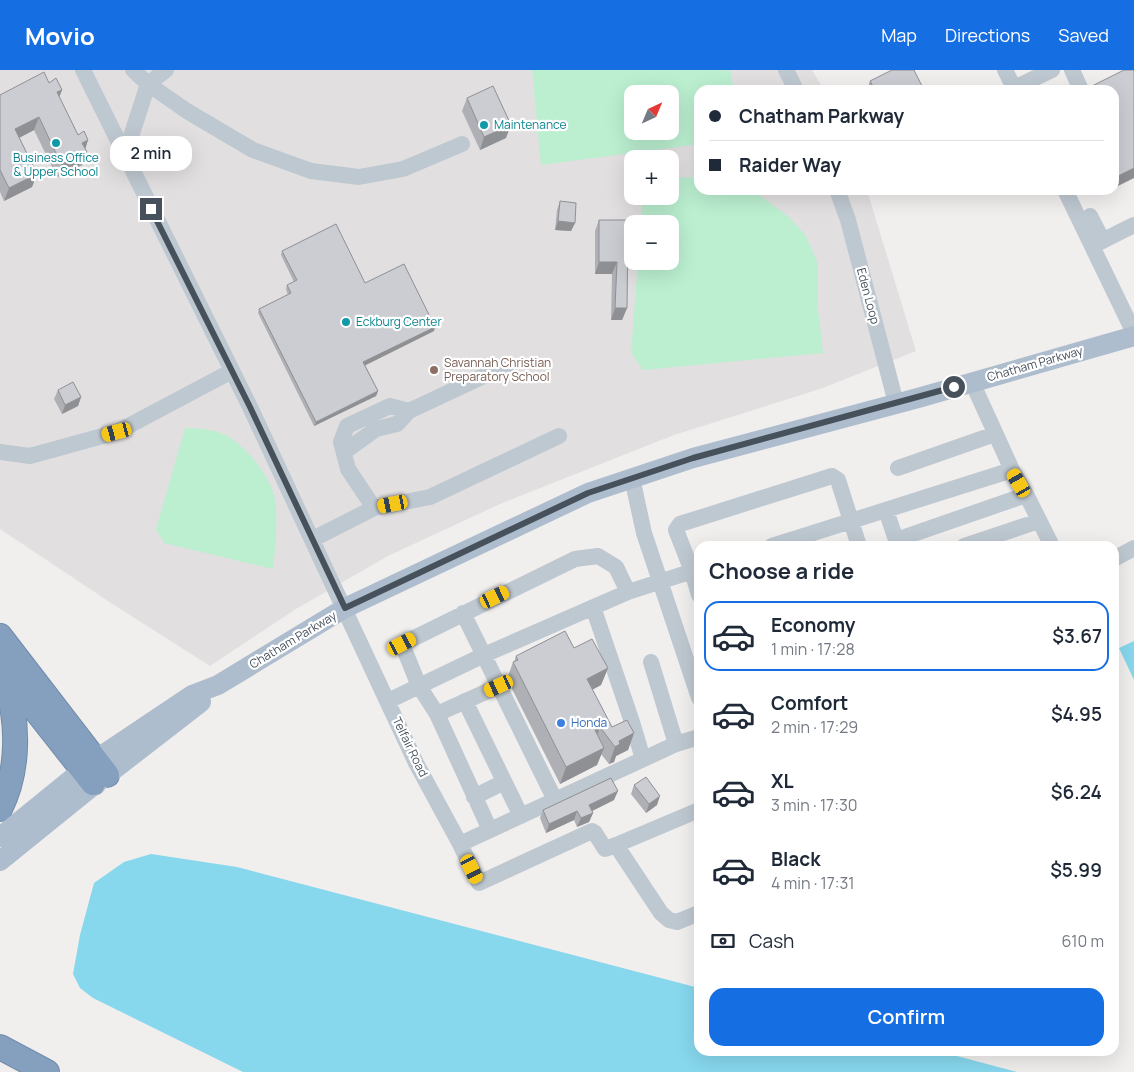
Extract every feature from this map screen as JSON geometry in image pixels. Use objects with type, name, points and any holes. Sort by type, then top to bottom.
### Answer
[{"type":"highway","points":[[0,636],[95,772]]},
{"type":"highway","points":[[0,665],[95,772]]},
{"type":"highway","points":[[0,672],[4,678],[13,707],[16,753],[7,795],[0,809]]},
{"type":"highway","points":[[0,1047],[48,1072]]},
{"type":"main road","name":"Chatham Parkway","points":[[0,837],[95,772],[198,706],[218,685],[345,608],[588,493],[693,458],[972,382],[1134,334]]},
{"type":"main road","name":"Chatham Parkway","points":[[0,861],[95,772]]},
{"type":"street","name":"Telfair Road","points":[[82,70],[232,370],[313,539],[416,762],[479,883],[592,831],[605,849],[616,845]]},
{"type":"street","points":[[140,75],[166,70]]},
{"type":"street","points":[[786,70],[794,85]]},
{"type":"street","points":[[1005,70],[1018,85]]},
{"type":"street","points":[[1025,85],[1052,70]]},
{"type":"street","points":[[1072,70],[1079,85]]},
{"type":"street","points":[[125,155],[140,75]]},
{"type":"street","points":[[140,75],[188,111],[253,150],[311,171],[359,177],[403,168],[462,144]]},
{"type":"street","name":"Eden Loop","points":[[839,195],[848,220],[896,403]]},
{"type":"street","points":[[1068,195],[1098,244]]},
{"type":"street","points":[[1079,195],[1134,334]]},
{"type":"street","points":[[1098,244],[1134,225]]},
{"type":"street","points":[[374,508],[348,469],[341,442],[347,426],[390,406],[409,411],[507,365]]},
{"type":"street","points":[[0,452],[30,456],[117,432],[232,370]]},
{"type":"street","points":[[972,382],[1047,541]]},
{"type":"street","points":[[898,468],[995,434]]},
{"type":"street","points":[[313,539],[374,508],[430,497],[559,436]]},
{"type":"street","points":[[788,541],[1012,470]]},
{"type":"street","points":[[694,568],[676,530],[680,524],[832,476],[838,480],[858,541]]},
{"type":"street","points":[[632,478],[644,533],[694,683]]},
{"type":"street","points":[[902,541],[1026,495]]},
{"type":"street","points":[[886,510],[896,541]]},
{"type":"street","points":[[979,541],[1038,521]]},
{"type":"street","points":[[1119,557],[1134,548]]},
{"type":"street","points":[[490,830],[437,714],[419,686],[402,644],[575,559],[598,556],[616,568],[628,592]]},
{"type":"street","points":[[388,701],[484,655],[628,592],[694,570]]},
{"type":"street","points":[[593,607],[643,760]]},
{"type":"street","points":[[463,613],[555,800]]},
{"type":"street","points":[[651,662],[676,744]]},
{"type":"street","points":[[437,714],[499,686]]},
{"type":"street","points":[[465,701],[521,816]]},
{"type":"street","points":[[460,844],[676,744],[694,739]]},
{"type":"street","points":[[474,797],[504,782]]},
{"type":"street","points":[[694,812],[616,845],[661,913],[669,920],[677,922],[694,915]]},
{"type":"shaded area","name":"Savannah Christian Preparatory School","points":[[0,70],[812,70],[821,85],[694,85],[694,195],[869,195],[916,351],[820,389],[674,435],[500,504],[388,556],[296,609],[210,666],[0,529]]},
{"type":"green space","points":[[532,70],[730,70],[733,85],[694,85],[694,145],[654,150],[624,150],[624,154],[541,165]]},
{"type":"green space","points":[[694,177],[694,195],[759,195],[789,217],[806,236],[818,264],[818,310],[823,353],[643,370],[631,353],[637,270],[679,270],[679,215],[642,215],[642,205],[679,205],[679,178]]},
{"type":"green space","points":[[185,428],[214,431],[231,438],[247,452],[261,469],[271,487],[275,503],[276,532],[273,569],[164,543],[156,529]]},
{"type":"water","points":[[1134,641],[1134,680],[1119,648]]},
{"type":"water","points":[[151,854],[237,867],[694,987],[694,1056],[957,1056],[1017,1072],[243,1072],[93,998],[80,988],[73,974],[80,935],[94,883],[124,862]]},
{"type":"building","points":[[892,70],[914,70],[922,85],[872,85],[870,81]]},
{"type":"building","points":[[1124,70],[1134,70],[1134,168],[1119,176],[1119,85],[1094,85]]},
{"type":"building","name":"Business Office & Upper School","points":[[44,72],[49,83],[56,78],[62,90],[57,92],[78,135],[84,131],[88,140],[82,143],[87,152],[61,164],[39,117],[15,129],[37,174],[9,188],[0,170],[0,95]]},
{"type":"building","points":[[493,86],[511,125],[484,137],[467,98]]},
{"type":"building","points":[[560,201],[576,203],[575,223],[558,221]]},
{"type":"building","points":[[599,220],[624,220],[624,270],[627,270],[627,308],[615,308],[617,262],[599,262]]},
{"type":"building","name":"Eckburg Center","points":[[336,224],[365,283],[404,264],[435,327],[363,362],[378,391],[316,422],[259,309],[291,293],[287,285],[297,280],[282,251]]},
{"type":"building","points":[[73,382],[81,397],[65,405],[58,390]]},
{"type":"building","name":"Honda","points":[[565,631],[574,648],[592,639],[608,668],[587,679],[612,727],[627,720],[634,733],[619,741],[620,744],[615,747],[600,727],[595,730],[604,748],[566,767],[513,662],[518,660],[516,656]]},
{"type":"building","points":[[646,777],[660,796],[649,804],[634,785]]},
{"type":"building","points":[[611,778],[618,791],[589,805],[593,813],[581,818],[577,811],[549,824],[543,810]]},
{"type":"place","name":"Maintenance","points":[[484,125]]},
{"type":"place","name":"Business Office & Upper School","points":[[56,143]]},
{"type":"place","name":"Eckburg Center","points":[[346,322]]},
{"type":"place","name":"Savannah Christian Preparatory School","points":[[434,370]]},
{"type":"place","name":"Honda","points":[[561,723]]},
{"type":"route","points":[[151,209],[250,407],[345,608],[588,493],[693,458],[954,387]]}]
